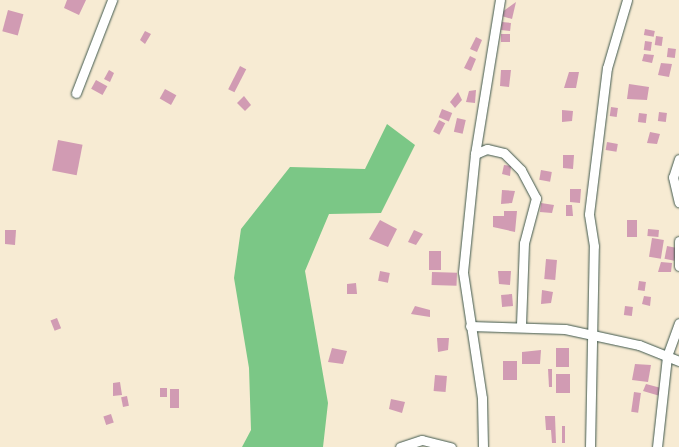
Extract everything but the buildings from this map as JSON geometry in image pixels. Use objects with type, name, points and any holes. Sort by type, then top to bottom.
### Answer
[{"type":"street","points":[[76,93],[112,0]]},
{"type":"street","points":[[482,447],[482,398],[463,272],[476,154],[500,0]]},
{"type":"street","points":[[590,447],[589,334],[594,246],[589,214],[607,68],[627,0]]},
{"type":"street","points":[[476,154],[487,149],[504,153],[521,170],[536,198],[524,242],[521,325]]},
{"type":"street","points":[[679,159],[673,177],[679,202]]},
{"type":"street","points":[[679,241],[679,266]]},
{"type":"street","points":[[657,447],[668,356],[679,323]]},
{"type":"street","points":[[470,326],[521,325],[589,334],[668,356],[679,361]]},
{"type":"street","points":[[400,447],[422,440],[451,447]]},
{"type":"green space","points":[[387,124],[415,145],[381,213],[329,214],[305,271],[328,403],[323,447],[242,447],[251,430],[249,368],[234,278],[241,229],[290,167],[365,169]]}]
